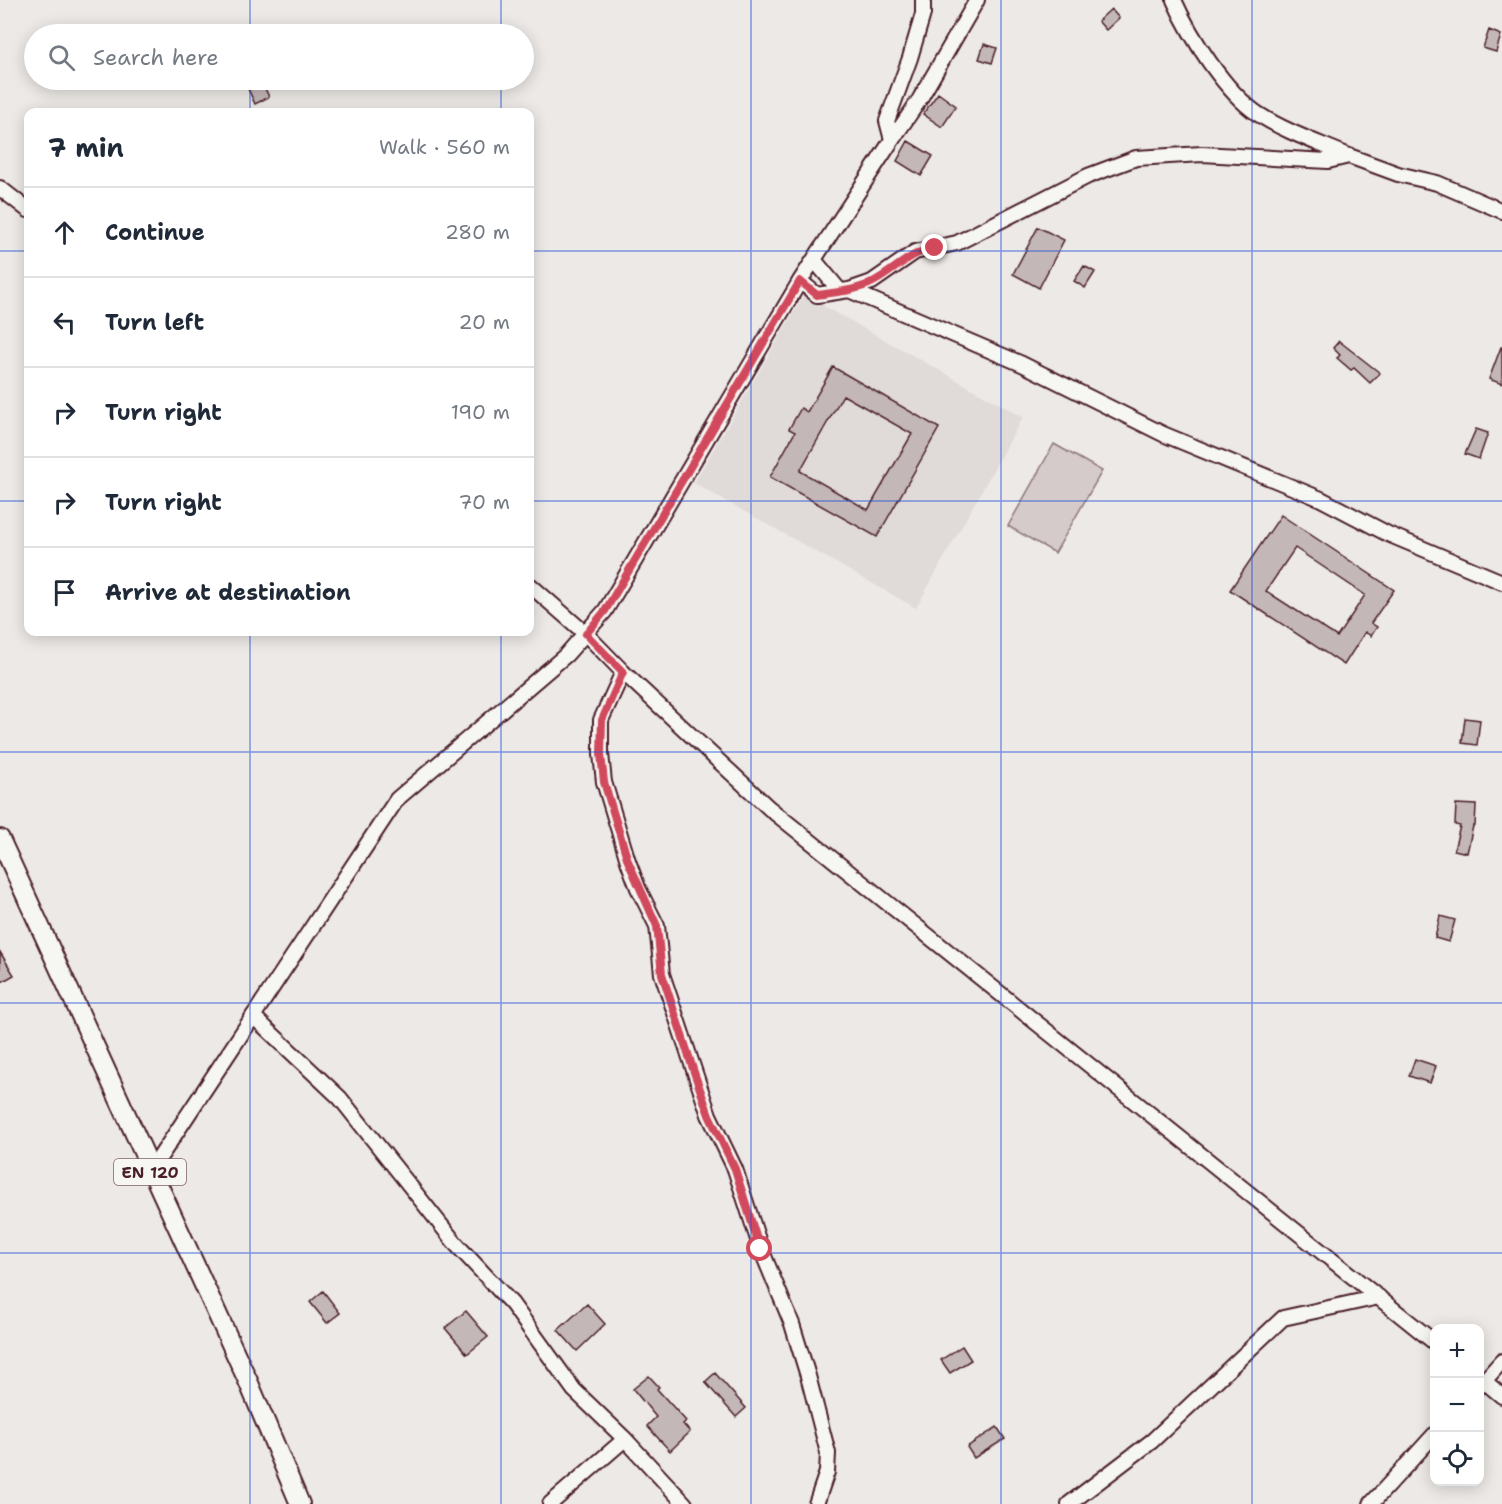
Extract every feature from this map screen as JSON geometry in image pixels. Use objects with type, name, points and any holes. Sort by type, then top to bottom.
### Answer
[{"type":"main road","name":"EN 120","points":[[0,839],[150,1172],[248,1381],[300,1504]]},
{"type":"street","points":[[891,140],[887,121],[916,36],[923,0]]},
{"type":"street","points":[[150,1172],[397,799],[586,634],[605,611],[800,281],[918,102],[977,0]]},
{"type":"street","points":[[1174,0],[1189,28],[1236,96],[1278,126],[1398,174],[1437,183],[1502,211]]},
{"type":"street","points":[[800,281],[817,295],[844,291],[872,282],[915,252],[957,243],[1088,176],[1136,158],[1202,154],[1328,161],[1349,156]]},
{"type":"street","points":[[0,188],[24,207]]},
{"type":"street","points":[[815,261],[844,291],[1022,364],[1163,434],[1321,500],[1388,534],[1502,582]]},
{"type":"street","points":[[534,588],[586,634],[623,672],[769,808],[1430,1339]]},
{"type":"street","points":[[623,672],[602,720],[601,754],[604,782],[628,861],[657,926],[662,974],[709,1115],[735,1169],[760,1249],[792,1324],[808,1376],[828,1454],[827,1472],[816,1504]]},
{"type":"street","points":[[253,1016],[340,1098],[456,1244],[512,1304],[574,1390],[625,1439],[685,1504]]},
{"type":"street","points":[[1069,1504],[1152,1441],[1283,1318],[1378,1297]]},
{"type":"street","points":[[1484,1379],[1502,1361]]},
{"type":"street","points":[[1484,1384],[1502,1396]]},
{"type":"street","points":[[550,1504],[625,1439]]},
{"type":"street","points":[[1371,1504],[1430,1440]]},
{"type":"shaded area","points":[[804,295],[1023,417],[916,608],[694,483]]},
{"type":"shaded area","points":[[1054,444],[1102,471],[1055,553],[1008,526]]},
{"type":"building","points":[[1111,9],[1119,18],[1106,30],[1098,21]]},
{"type":"building","points":[[1489,30],[1501,35],[1496,52],[1483,48]]},
{"type":"building","points":[[984,44],[997,48],[992,63],[979,59]]},
{"type":"building","points":[[249,90],[266,90],[269,97],[255,104]]},
{"type":"building","points":[[938,93],[956,106],[942,127],[923,114]]},
{"type":"building","points":[[908,141],[933,156],[921,176],[897,161]]},
{"type":"building","points":[[1038,227],[1064,240],[1039,288],[1013,274]]},
{"type":"building","points":[[1084,266],[1095,272],[1085,288],[1074,281]]},
{"type":"building","points":[[1339,341],[1380,373],[1370,383],[1354,368],[1351,370],[1337,358],[1340,355],[1333,348]]},
{"type":"building","points":[[1502,347],[1502,384],[1489,379]]},
{"type":"building","points":[[833,367],[939,428],[877,537],[770,477],[795,432],[789,429],[801,408],[807,412]],"holes":[[[843,395],[912,434],[868,510],[800,471]]]},
{"type":"building","points":[[1476,429],[1488,433],[1479,459],[1465,454]]},
{"type":"building","points":[[1281,515],[1394,590],[1371,623],[1377,627],[1371,636],[1365,632],[1344,665],[1230,590]],"holes":[[[1295,548],[1365,595],[1337,637],[1266,591]]]},
{"type":"building","points":[[1465,718],[1480,720],[1477,745],[1462,743]]},
{"type":"building","points":[[1456,804],[1476,805],[1475,826],[1473,826],[1467,853],[1454,850],[1460,826],[1455,825]]},
{"type":"building","points":[[1440,916],[1455,920],[1449,942],[1435,938]]},
{"type":"building","points":[[0,952],[14,975],[0,983]]},
{"type":"building","points":[[1415,1059],[1436,1066],[1430,1083],[1409,1076]]},
{"type":"building","points":[[323,1291],[340,1313],[327,1323],[310,1302]]},
{"type":"building","points":[[587,1304],[605,1324],[577,1351],[558,1330]]},
{"type":"building","points":[[466,1311],[488,1337],[467,1354],[445,1328]]},
{"type":"building","points":[[962,1346],[971,1360],[950,1373],[941,1360]]},
{"type":"building","points":[[715,1373],[746,1408],[736,1417],[705,1382]]},
{"type":"building","points":[[649,1376],[659,1387],[657,1389],[686,1421],[683,1424],[690,1432],[670,1451],[647,1426],[656,1417],[633,1389]]},
{"type":"building","points":[[997,1427],[1005,1439],[974,1458],[967,1447]]},
{"type":"route","points":[[760,1249],[735,1169],[709,1115],[694,1072],[662,974],[657,926],[638,888],[628,861],[604,782],[600,730],[606,705],[623,672],[586,634],[605,611],[800,281],[817,295],[849,290],[884,276],[915,252],[935,248]]}]
